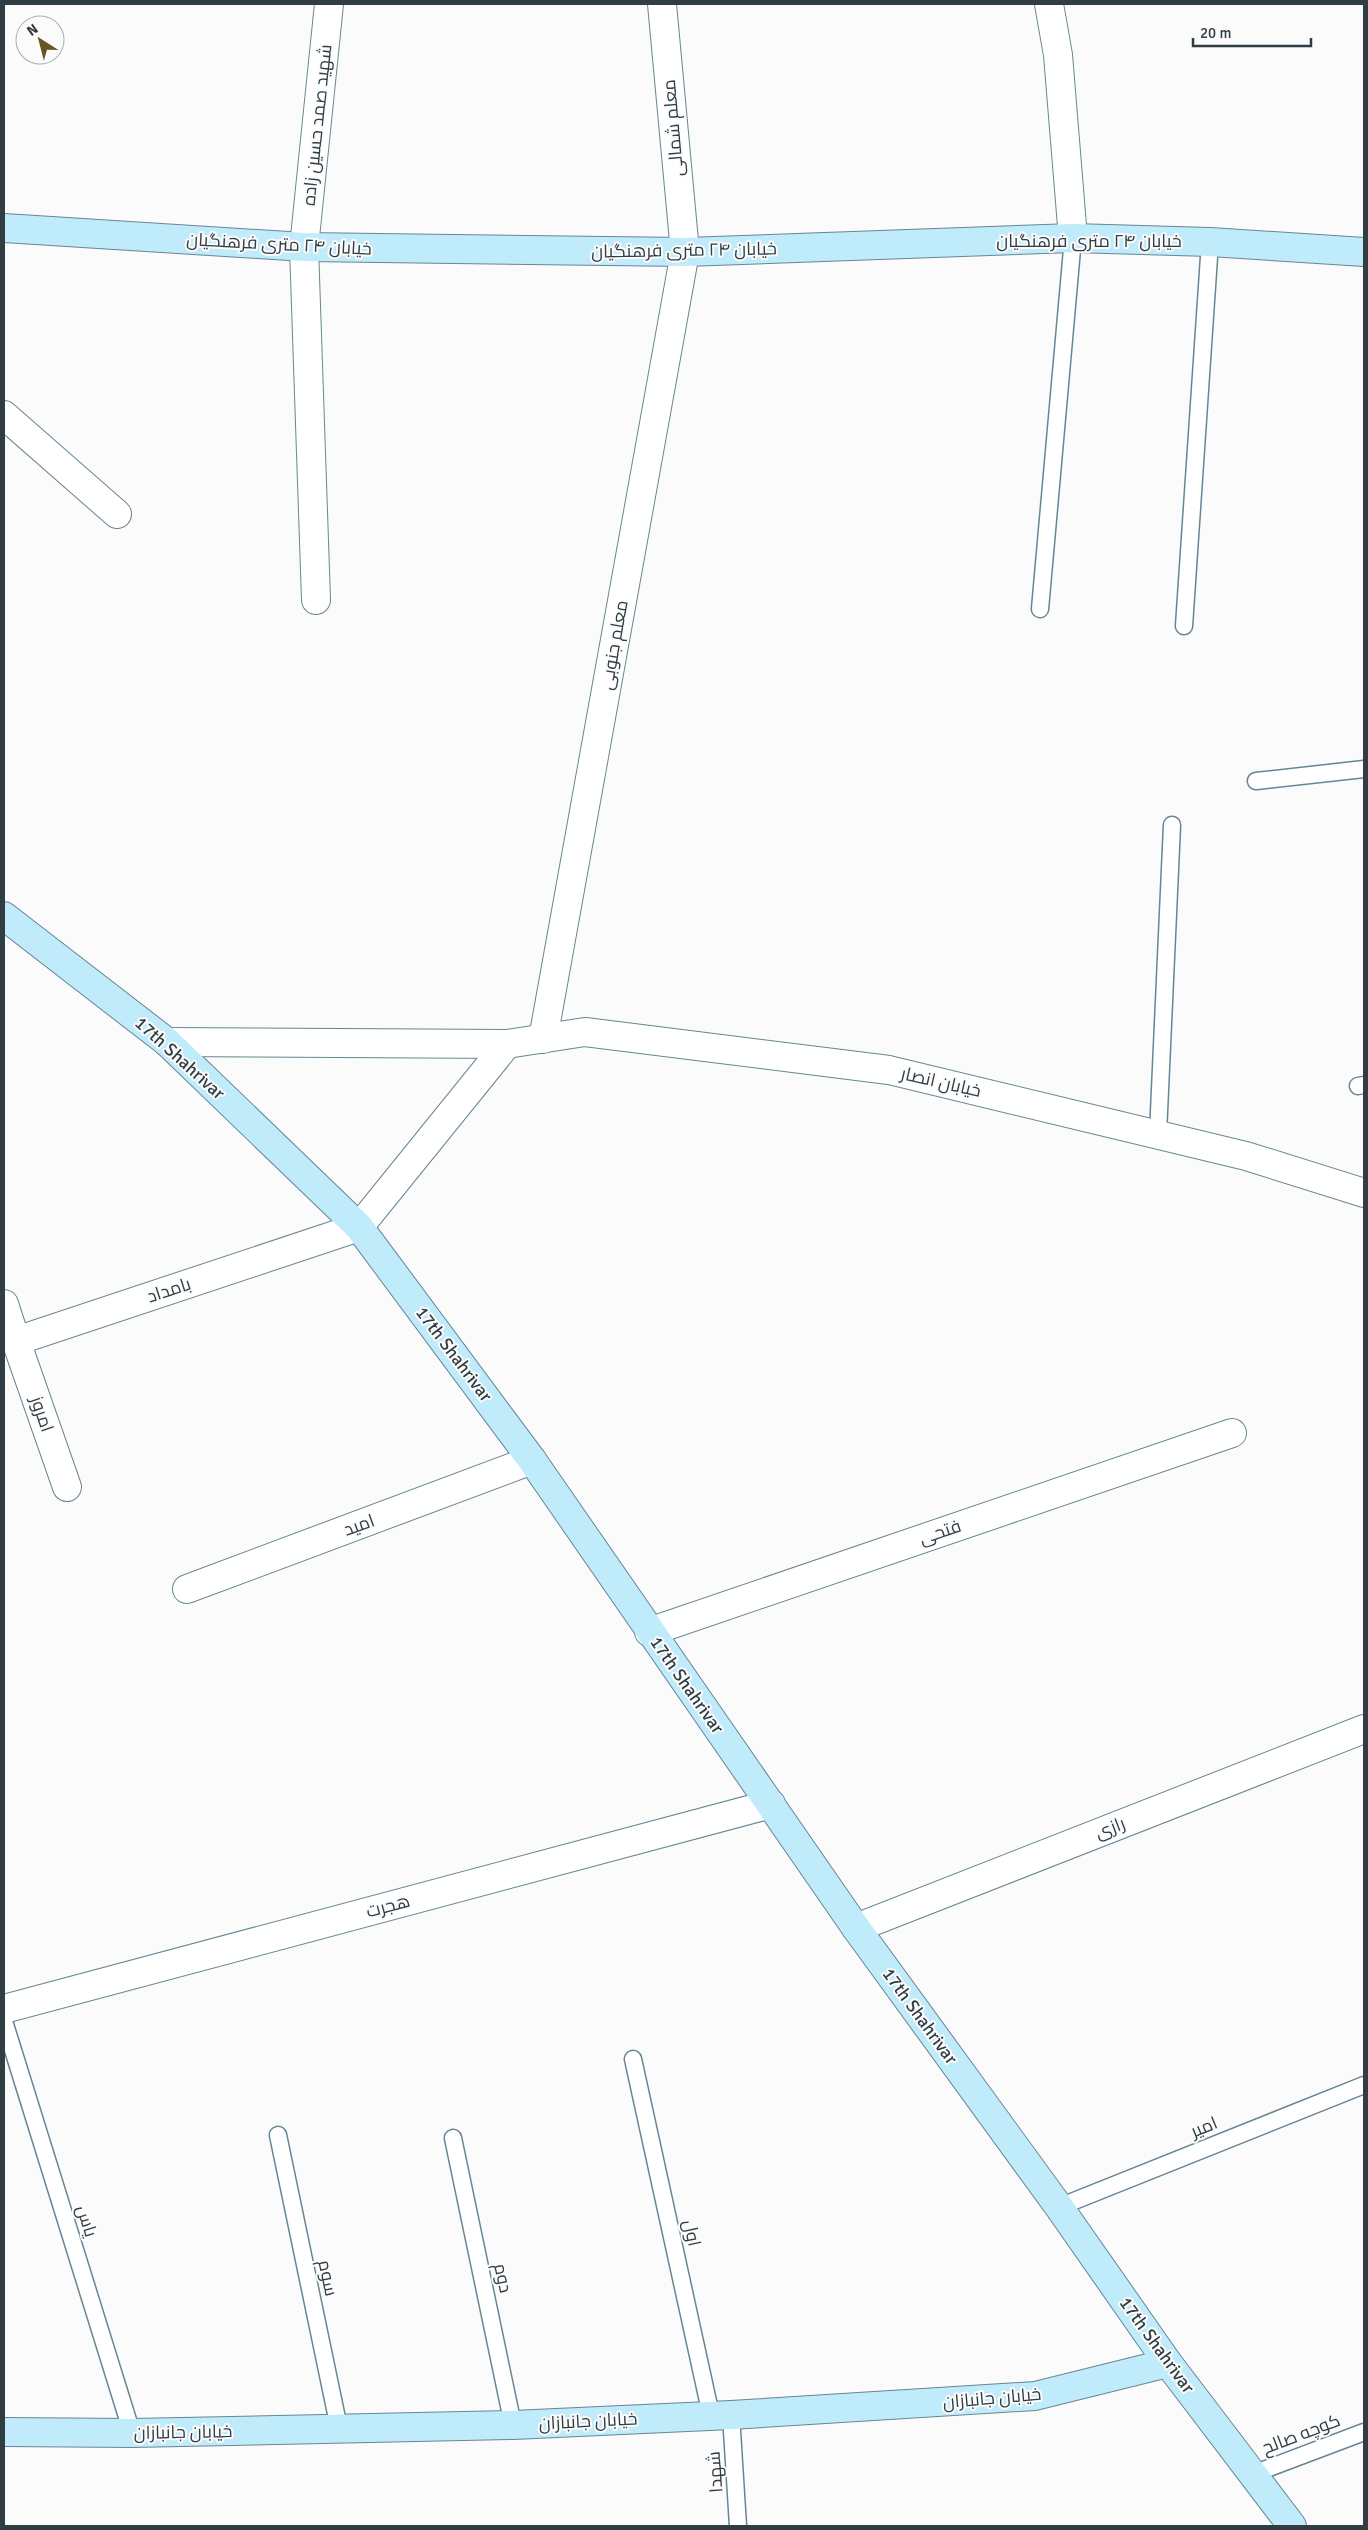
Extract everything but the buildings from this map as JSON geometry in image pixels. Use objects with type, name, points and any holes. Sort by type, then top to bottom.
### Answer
[{"type":"main road","name":"خیابان ۲۴ متری فرهنگیان","points":[[4,228],[304,247],[685,252],[1073,238],[1210,242],[1364,252]]},
{"type":"main road","name":"17th Shahrivar","points":[[4,916],[167,1042],[359,1227],[532,1460],[649,1632],[856,1928],[1059,2207],[1168,2363],[1292,2526]]},
{"type":"main road","name":"خیابان جانبازان","points":[[4,2432],[132,2433],[513,2425],[721,2415],[1035,2396],[1168,2363]]},
{"type":"street","name":"شهید صمد حسین زاده","points":[[316,600],[304,247],[329,4]]},
{"type":"street","name":"معلم شمالی","points":[[662,4],[685,252]]},
{"type":"street","points":[[1049,4],[1058,55],[1073,238]]},
{"type":"street","name":"معلم جنوبی","points":[[543,1039],[685,252]]},
{"type":"street","points":[[4,415],[117,514]]},
{"type":"street","name":"خیابان انصار","points":[[167,1042],[507,1044],[585,1032],[889,1070],[1246,1156],[1364,1193]]},
{"type":"street","points":[[359,1227],[507,1044]]},
{"type":"street","name":"بامداد","points":[[16,1341],[359,1227]]},
{"type":"street","points":[[4,1304],[16,1341]]},
{"type":"street","name":"امروز","points":[[16,1341],[67,1487]]},
{"type":"street","name":"فتحی","points":[[649,1632],[1232,1433]]},
{"type":"street","name":"امید","points":[[187,1589],[532,1460]]},
{"type":"street","name":"رازی","points":[[856,1928],[1364,1729]]},
{"type":"street","name":"هجرت","points":[[4,2009],[771,1804]]},
{"type":"lane","points":[[1040,609],[1073,238]]},
{"type":"lane","points":[[1184,626],[1210,242]]},
{"type":"lane","points":[[1256,781],[1364,769]]},
{"type":"lane","points":[[1158,1134],[1172,825]]},
{"type":"lane","name":"یاس","points":[[4,2021],[132,2433]]},
{"type":"lane","name":"اول","points":[[634,2059],[721,2415]]},
{"type":"lane","name":"امیر","points":[[1059,2207],[1364,2085]]},
{"type":"lane","name":"سوم","points":[[278,2135],[339,2428]]},
{"type":"lane","name":"دوم","points":[[453,2138],[513,2425]]},
{"type":"lane","name":"شهدا","points":[[721,2415],[738,2526]]},
{"type":"lane","name":"کوچه صالح","points":[[1253,2474],[1364,2432]]}]
